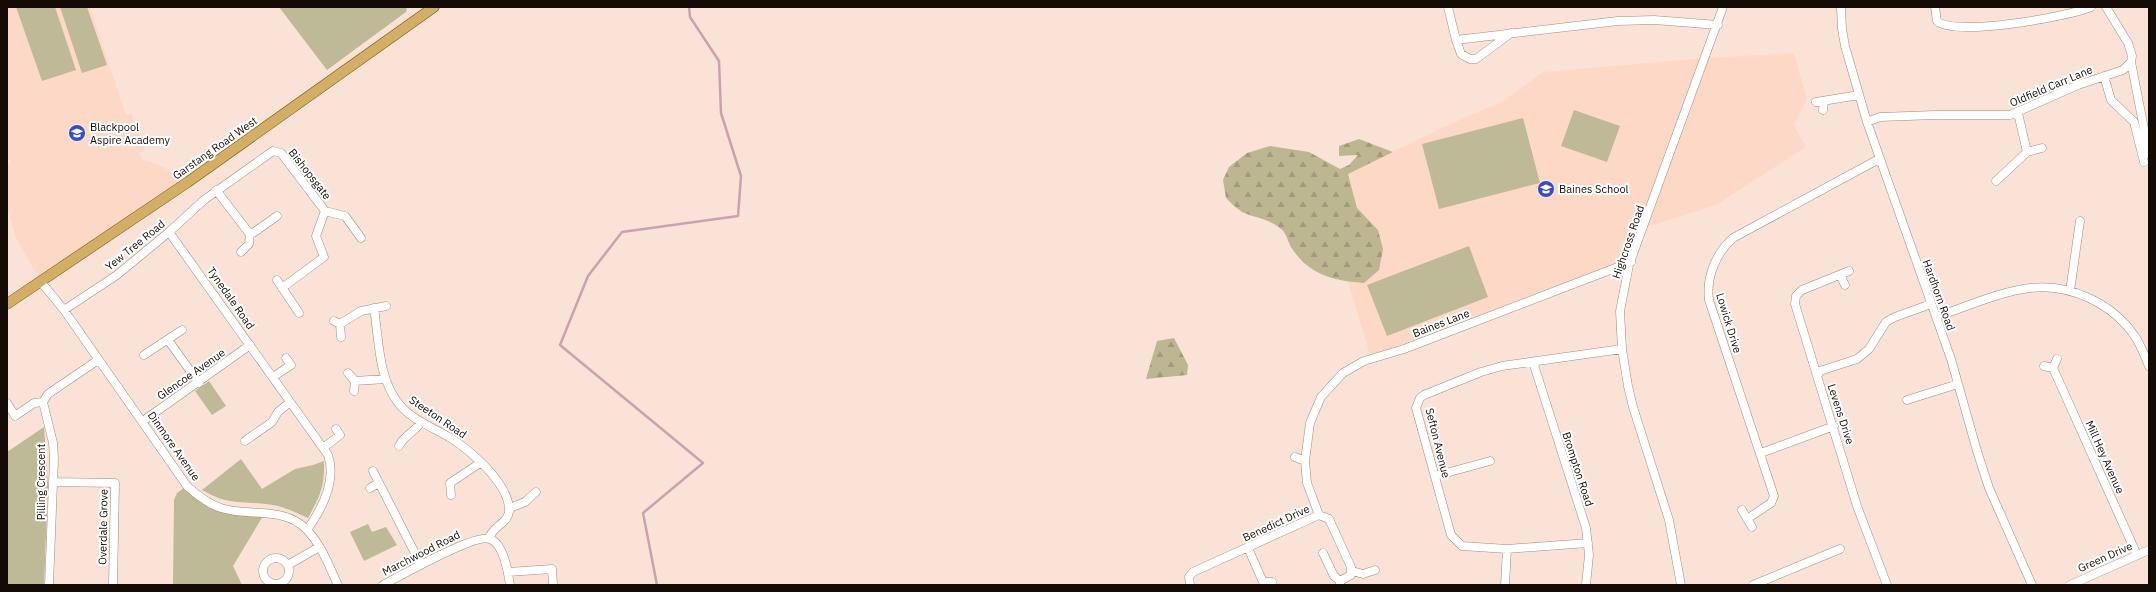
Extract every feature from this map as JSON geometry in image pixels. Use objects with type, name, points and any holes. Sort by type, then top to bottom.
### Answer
[{"type":"main road","name":"Garstang Road West","points":[[7,304],[42,282],[188,182],[434,7]]},
{"type":"street","points":[[1448,7],[1461,54],[1470,59],[1476,58],[1511,33]]},
{"type":"street","name":"Highcross Road","points":[[1681,585],[1669,520],[1633,407],[1622,348],[1620,311],[1631,262],[1718,25],[1723,7]]},
{"type":"street","name":"Hardhorn Road","points":[[1842,7],[1843,36],[1867,122],[1936,317],[1958,384],[1977,451],[1994,500],[2032,585]]},
{"type":"street","points":[[1935,7],[1937,22],[1950,27],[1998,25],[2022,22],[2074,12],[2091,7]]},
{"type":"street","points":[[2106,7],[2128,42],[2132,56],[2131,62],[2149,154]]},
{"type":"street","points":[[1456,40],[1629,21],[1654,20],[1718,25]]},
{"type":"street","name":"Oldfield Carr Lane","points":[[1867,122],[1880,117],[1935,115],[2003,116],[2018,113],[2078,86],[2123,70],[2131,62]]},
{"type":"street","points":[[2104,76],[2111,100],[2134,122],[2144,162]]},
{"type":"street","points":[[1823,110],[1820,101],[1859,95]]},
{"type":"street","points":[[2018,113],[2027,152]]},
{"type":"street","points":[[1996,181],[2027,152],[2042,148]]},
{"type":"street","name":"Bishopsgate","points":[[216,190],[273,151],[278,152],[325,211]]},
{"type":"street","name":"Lowick Drive","points":[[1747,519],[1771,502],[1774,496],[1709,300],[1708,285],[1718,256],[1722,248],[1733,238],[1880,159]]},
{"type":"street","points":[[216,190],[250,233],[249,244],[241,252]]},
{"type":"street","name":"Yew Tree Road","points":[[64,310],[117,275],[169,232],[216,190]]},
{"type":"street","points":[[282,288],[324,257],[316,236],[325,211],[345,216],[361,238]]},
{"type":"street","points":[[250,233],[277,216]]},
{"type":"street","points":[[2070,291],[2080,221]]},
{"type":"street","name":"Tynedale Road","points":[[169,232],[323,448],[332,465],[331,478],[323,500],[307,530]]},
{"type":"street","name":"Baines Lane","points":[[1319,515],[1307,483],[1305,461],[1310,423],[1318,402],[1333,382],[1349,369],[1364,362],[1404,349],[1631,262]]},
{"type":"street","name":"Levens Drive","points":[[1849,271],[1802,290],[1796,296],[1795,304],[1858,506],[1887,585]]},
{"type":"street","points":[[1840,275],[1844,285]]},
{"type":"street","points":[[277,280],[300,313]]},
{"type":"street","name":"Dinmore Avenue","points":[[42,282],[64,310],[98,360],[143,420],[187,486],[196,494],[221,508],[274,514],[292,520],[307,530],[319,547],[338,585]]},
{"type":"street","points":[[1936,317],[2022,289],[2048,288],[2070,291],[2101,305],[2123,322],[2140,345],[2149,366]]},
{"type":"street","points":[[1818,375],[1820,371],[1857,359],[1866,353],[1881,328],[1891,319],[1931,304]]},
{"type":"street","points":[[341,337],[337,323],[361,311],[386,306]]},
{"type":"street","name":"Steeton Road","points":[[374,308],[385,379],[398,404],[421,422],[455,441],[480,463],[500,485],[510,508]]},
{"type":"street","points":[[144,355],[182,330]]},
{"type":"street","points":[[168,340],[199,383]]},
{"type":"street","name":"Glencoe Avenue","points":[[143,420],[199,383],[250,345]]},
{"type":"street","name":"Sefton Avenue","points":[[1588,543],[1507,549],[1462,546],[1454,540],[1416,408],[1420,398],[1490,368],[1622,348]]},
{"type":"street","points":[[273,378],[291,365],[286,358]]},
{"type":"street","points":[[2044,366],[2053,368],[2057,359]]},
{"type":"street","points":[[8,409],[15,416],[34,403],[43,402],[48,394],[98,360]]},
{"type":"street","name":"Brompton Road","points":[[1532,362],[1586,528],[1588,543],[1586,585]]},
{"type":"street","name":"Mill Hey Avenue","points":[[2053,368],[2137,555]]},
{"type":"street","points":[[348,373],[355,381],[354,391]]},
{"type":"street","points":[[355,381],[385,379]]},
{"type":"street","points":[[1907,400],[1958,384]]},
{"type":"street","name":"Pilling Crescent","points":[[43,402],[54,450],[49,585]]},
{"type":"street","points":[[244,430],[247,440],[272,422],[278,412],[290,402]]},
{"type":"street","points":[[399,446],[402,434],[414,432],[421,422]]},
{"type":"street","points":[[1761,453],[1834,426]]},
{"type":"street","points":[[323,448],[340,435],[336,429]]},
{"type":"street","points":[[1295,457],[1305,461]]},
{"type":"street","points":[[1435,476],[1490,461]]},
{"type":"street","points":[[452,495],[446,482],[480,463]]},
{"type":"street","points":[[373,471],[421,565]]},
{"type":"street","name":"Overdale Grove","points":[[53,482],[115,484],[113,585]]},
{"type":"street","points":[[370,488],[379,483]]},
{"type":"street","points":[[510,585],[508,572],[499,547],[489,538],[492,532],[506,520],[510,508],[525,502],[536,492]]},
{"type":"street","points":[[1742,510],[1752,527]]},
{"type":"street","name":"Benedict Drive","points":[[1190,585],[1189,577],[1193,572],[1319,515],[1329,519],[1352,571]]},
{"type":"street","name":"Marchwood Road","points":[[383,585],[469,542],[480,538],[489,538]]},
{"type":"street","points":[[288,565],[319,547]]},
{"type":"street","points":[[1248,548],[1261,583],[1272,582]]},
{"type":"street","points":[[1505,585],[1507,549]]},
{"type":"street","points":[[1752,585],[1840,549]]},
{"type":"street","name":"Green Drive","points":[[2070,585],[2149,550]]},
{"type":"street","points":[[1323,553],[1334,576],[1340,583],[1348,577],[1352,571],[1363,574],[1375,570]]},
{"type":"street","points":[[508,572],[552,569],[553,585]]},
{"type":"shaded area","name":"Blackpool Aspire Academy","points":[[7,7],[90,7],[126,115],[131,113],[145,151],[139,153],[142,159],[164,167],[175,176],[188,182],[41,282],[16,238],[7,207],[7,165],[11,164],[10,159],[7,160]]},
{"type":"shaded area","points":[[16,7],[55,7],[76,70],[42,81]]},
{"type":"shaded area","points":[[60,7],[87,7],[107,65],[82,73]]},
{"type":"shaded area","points":[[279,7],[407,7],[406,12],[327,70]]},
{"type":"shaded area","name":"Baines School","points":[[1794,53],[1807,99],[1794,125],[1806,147],[1716,205],[1644,228],[1633,257],[1387,350],[1370,355],[1348,282],[1364,282],[1378,230],[1357,208],[1348,173],[1446,126],[1503,101],[1543,72],[1706,58]]},
{"type":"shaded area","points":[[1574,110],[1620,126],[1607,162],[1561,146]]},
{"type":"shaded area","points":[[1523,118],[1540,183],[1439,209],[1422,144]]},
{"type":"shaded area","points":[[1469,246],[1488,297],[1387,336],[1367,285]]},
{"type":"shaded area","points":[[209,381],[226,406],[212,415],[195,391]]},
{"type":"shaded area","points":[[44,427],[48,485],[44,585],[7,585],[7,452]]},
{"type":"shaded area","points":[[241,459],[262,489],[295,469],[324,461],[323,484],[316,503],[308,518],[291,510],[277,506],[221,499],[202,490]]},
{"type":"shaded area","points":[[185,487],[200,500],[220,508],[263,516],[233,566],[242,585],[173,585],[174,500],[177,493]]},
{"type":"shaded area","points":[[368,524],[372,532],[386,527],[397,545],[364,561],[350,532]]},
{"type":"green space","points":[[1359,139],[1393,152],[1348,174],[1357,208],[1378,230],[1383,249],[1379,270],[1364,283],[1343,281],[1315,271],[1300,259],[1291,248],[1285,233],[1281,229],[1267,221],[1242,212],[1226,198],[1223,180],[1229,167],[1247,153],[1270,146],[1309,152],[1340,169],[1349,165],[1358,155],[1339,156],[1339,146]]},
{"type":"green space","points":[[1174,338],[1188,365],[1187,375],[1146,379],[1157,341]]},
{"type":"waterway","points":[[657,585],[643,513],[703,463],[560,345],[588,276],[622,232],[738,216],[741,176],[721,113],[719,61],[690,17],[689,7]]},
{"type":"place","name":"Blackpool Aspire Academy","points":[[77,133]]},
{"type":"place","name":"Baines School","points":[[1546,189]]}]
